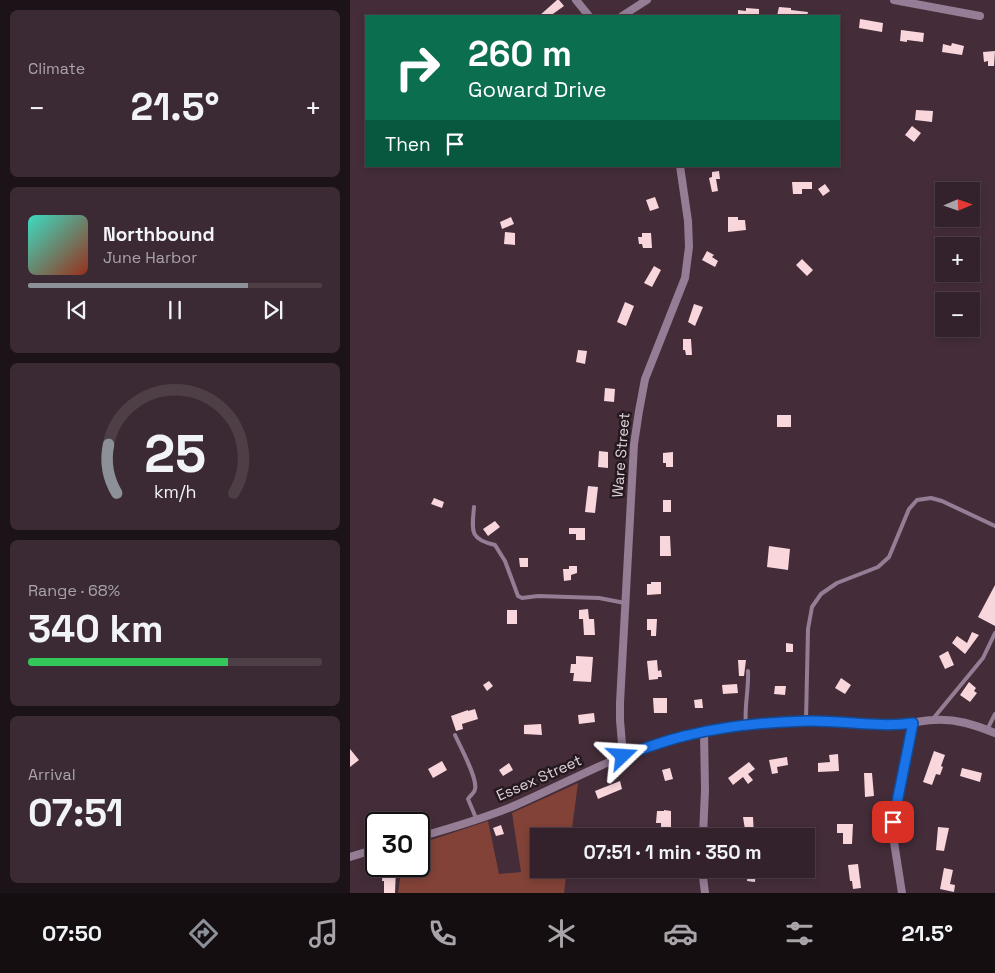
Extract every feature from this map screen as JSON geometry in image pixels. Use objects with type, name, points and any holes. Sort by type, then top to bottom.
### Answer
[{"type":"street","points":[[576,0],[588,15]]},
{"type":"street","points":[[624,15],[647,0]]},
{"type":"street","points":[[894,0],[980,16]]},
{"type":"street","name":"Ware Street","points":[[623,756],[620,720],[625,603],[631,485],[638,410],[651,362],[685,278],[689,247],[688,221],[680,167]]},
{"type":"street","name":"Essex Street","points":[[430,833],[515,805],[623,756],[659,743],[704,732],[806,721],[888,725],[932,720],[956,720],[995,733]]},
{"type":"street","points":[[902,893],[894,842],[893,822],[913,723]]},
{"type":"street","points":[[703,828],[704,732]]},
{"type":"street","points":[[350,857],[365,852]]},
{"type":"street","points":[[703,878],[705,893]]},
{"type":"lane","points":[[806,721],[808,629],[812,607],[820,594],[837,583],[878,567],[889,557],[909,508],[917,500],[930,498],[942,501],[995,526]]},
{"type":"lane","points":[[474,507],[473,533],[482,542],[495,545],[505,561],[518,596],[522,598],[538,596],[599,598],[625,603]]},
{"type":"lane","points":[[932,720],[983,658],[995,633]]},
{"type":"lane","points":[[746,726],[744,714],[749,688],[748,671]]},
{"type":"lane","points":[[987,730],[995,714]]},
{"type":"lane","points":[[455,735],[466,762],[475,776],[476,788],[468,799],[476,818]]},
{"type":"shaded area","points":[[578,783],[572,828],[530,828],[530,878],[566,878],[564,893],[398,893],[400,877],[430,877],[430,840],[488,821],[499,874],[521,872],[512,813]]},
{"type":"building","points":[[557,0],[564,6],[551,15],[540,15]]},
{"type":"building","points":[[779,7],[808,12],[807,15],[777,15]]},
{"type":"building","points":[[746,8],[759,9],[759,15],[738,15],[738,10],[746,11]]},
{"type":"building","points":[[860,19],[883,23],[882,32],[859,28]]},
{"type":"building","points":[[901,30],[924,33],[923,42],[900,41]]},
{"type":"building","points":[[952,43],[964,46],[962,55],[942,52],[943,44],[951,46]]},
{"type":"building","points":[[995,51],[994,66],[988,66],[988,61],[984,62],[983,52]]},
{"type":"building","points":[[916,110],[933,111],[932,122],[915,120]]},
{"type":"building","points":[[912,126],[921,133],[914,142],[905,135]]},
{"type":"building","points":[[719,171],[720,179],[716,179],[718,191],[712,192],[709,178],[712,177],[712,172]]},
{"type":"building","points":[[792,182],[812,182],[812,189],[802,189],[802,194],[793,194]]},
{"type":"building","points":[[825,184],[830,191],[823,196],[818,189]]},
{"type":"building","points":[[655,197],[659,208],[650,211],[646,200]]},
{"type":"building","points":[[511,217],[514,224],[502,229],[500,222]]},
{"type":"building","points":[[728,217],[738,217],[738,220],[745,220],[746,230],[728,232]]},
{"type":"building","points":[[505,232],[515,233],[515,245],[504,244]]},
{"type":"building","points":[[642,233],[651,233],[652,248],[643,248],[642,244],[639,244],[638,237],[642,237]]},
{"type":"building","points":[[707,251],[714,255],[712,257],[718,261],[715,267],[702,260]]},
{"type":"building","points":[[802,259],[813,270],[807,276],[796,265]]},
{"type":"building","points":[[654,266],[661,270],[652,287],[644,283]]},
{"type":"building","points":[[625,302],[634,306],[626,326],[617,322]]},
{"type":"building","points":[[694,304],[703,307],[695,326],[688,322]]},
{"type":"building","points":[[683,339],[691,339],[692,355],[686,355],[685,350],[683,350]]},
{"type":"building","points":[[578,350],[587,351],[585,364],[576,362]]},
{"type":"building","points":[[605,388],[615,389],[614,402],[604,401]]},
{"type":"building","points":[[777,415],[791,415],[791,427],[777,427]]},
{"type":"building","points":[[599,451],[608,452],[608,468],[598,467]]},
{"type":"building","points":[[673,452],[673,467],[666,467],[666,463],[663,463],[663,453]]},
{"type":"building","points":[[588,486],[598,487],[595,513],[585,512]]},
{"type":"building","points":[[434,498],[444,502],[442,508],[431,504]]},
{"type":"building","points":[[663,500],[671,500],[671,512],[663,512]]},
{"type":"building","points":[[495,521],[500,527],[488,536],[483,529]]},
{"type":"building","points":[[569,528],[585,528],[585,540],[576,540],[576,534],[569,534]]},
{"type":"building","points":[[660,536],[670,536],[671,556],[660,556]]},
{"type":"building","points":[[769,546],[790,549],[788,570],[767,567]]},
{"type":"building","points":[[519,558],[528,558],[528,567],[520,567]]},
{"type":"building","points":[[569,566],[577,566],[577,573],[571,575],[571,580],[564,581],[563,569],[569,569]]},
{"type":"building","points":[[651,582],[661,582],[661,594],[647,595],[647,584],[651,584]]},
{"type":"building","points":[[995,585],[995,626],[978,617]]},
{"type":"building","points":[[588,609],[589,619],[594,619],[595,635],[584,635],[583,619],[579,619],[579,610]]},
{"type":"building","points":[[507,610],[517,610],[517,624],[507,624]]},
{"type":"building","points":[[647,619],[657,619],[656,636],[651,636],[651,630],[647,630]]},
{"type":"building","points":[[972,632],[979,635],[965,654],[952,643],[957,636],[967,643]]},
{"type":"building","points":[[786,643],[793,644],[793,652],[786,652]]},
{"type":"building","points":[[948,651],[954,665],[945,669],[939,656]]},
{"type":"building","points":[[576,656],[593,657],[591,682],[573,681],[574,673],[570,673],[571,664],[576,664]]},
{"type":"building","points":[[657,660],[658,671],[661,670],[662,677],[649,680],[647,661]]},
{"type":"building","points":[[738,660],[746,660],[744,676],[739,676]]},
{"type":"building","points":[[841,678],[851,685],[845,694],[835,688]]},
{"type":"building","points":[[489,681],[493,686],[487,691],[483,685]]},
{"type":"building","points":[[969,682],[976,688],[974,691],[977,693],[970,702],[960,695]]},
{"type":"building","points":[[737,684],[738,693],[723,694],[722,685]]},
{"type":"building","points":[[775,686],[786,686],[785,695],[774,694]]},
{"type":"building","points":[[653,698],[667,698],[667,713],[654,713]]},
{"type":"building","points":[[702,699],[703,708],[695,708],[694,700]]},
{"type":"building","points":[[475,709],[478,719],[462,724],[463,729],[456,731],[451,716]]},
{"type":"building","points":[[594,713],[595,722],[579,724],[578,715]]},
{"type":"building","points":[[541,724],[542,735],[524,734],[524,725]]},
{"type":"building","points":[[350,749],[359,760],[350,767]]},
{"type":"building","points":[[934,751],[945,755],[940,775],[936,774],[932,785],[923,782]]},
{"type":"building","points":[[838,754],[839,771],[818,772],[818,763],[830,762],[829,755]]},
{"type":"building","points":[[787,757],[788,765],[777,767],[778,773],[772,774],[769,760]]},
{"type":"building","points":[[442,761],[447,770],[433,778],[428,769]]},
{"type":"building","points":[[749,762],[755,769],[748,774],[753,780],[748,784],[743,777],[733,785],[728,778]]},
{"type":"building","points":[[509,763],[513,770],[503,776],[499,770]]},
{"type":"building","points":[[670,768],[673,779],[665,781],[662,770]]},
{"type":"building","points":[[962,768],[982,773],[980,782],[960,776]]},
{"type":"building","points":[[864,773],[872,773],[874,796],[865,797]]},
{"type":"building","points":[[620,781],[622,789],[598,799],[595,791]]},
{"type":"building","points":[[657,811],[671,811],[671,828],[661,828],[661,823],[656,823]]},
{"type":"building","points":[[743,817],[753,817],[754,828],[745,828]]},
{"type":"building","points":[[837,824],[853,824],[852,844],[843,844],[843,833],[837,833]]},
{"type":"building","points":[[501,825],[504,834],[496,836],[493,828]]},
{"type":"building","points":[[938,827],[949,828],[944,851],[936,850]]},
{"type":"building","points":[[858,864],[861,888],[853,889],[848,865]]},
{"type":"building","points":[[944,868],[953,870],[950,884],[955,885],[954,892],[940,889]]},
{"type":"building","points":[[382,877],[396,877],[395,893],[384,893],[384,881],[382,881]]},
{"type":"building","points":[[747,878],[755,878],[755,882],[747,881]]},
{"type":"route","points":[[623,756],[690,734],[750,725],[806,721],[888,725],[913,723],[893,822]]}]
